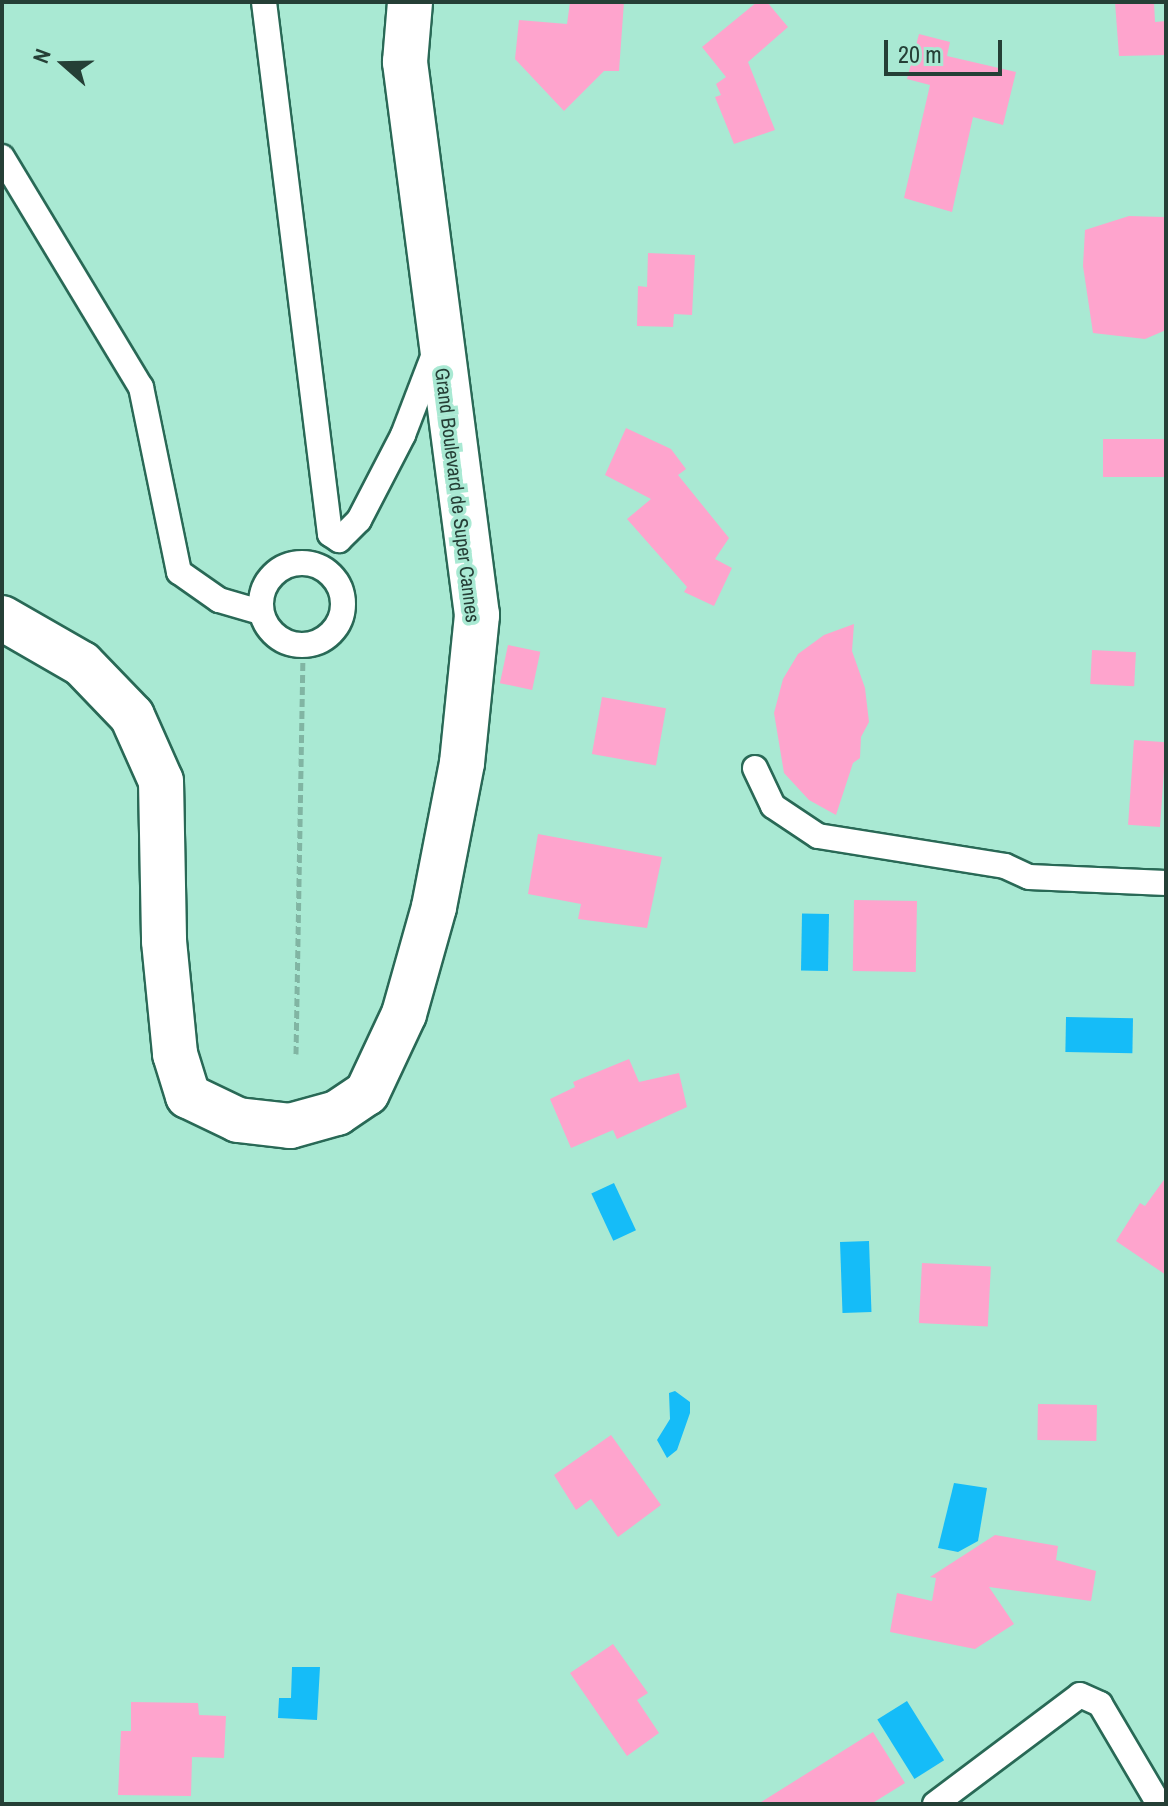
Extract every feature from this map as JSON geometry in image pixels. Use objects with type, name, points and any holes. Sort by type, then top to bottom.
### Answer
[{"type":"street","name":"Grand Boulevard de Super Cannes","points":[[2,618],[92,674],[132,716],[161,781],[164,941],[175,1054],[188,1096],[238,1120],[290,1126],[337,1113],[367,1093],[404,1014],[434,907],[462,763],[477,615],[438,343],[405,62],[410,2]]},
{"type":"lane","points":[[264,2],[330,534],[339,540]]},
{"type":"lane","points":[[2,157],[141,387],[179,572],[219,600],[260,612],[276,637],[303,646],[330,636],[344,610],[338,582],[316,563],[287,564],[265,584],[260,612]]},
{"type":"lane","points":[[326,572],[339,540],[359,520],[403,435],[438,343]]},
{"type":"lane","points":[[755,768],[773,806],[818,836],[1005,866],[1029,877],[1166,883]]},
{"type":"lane","points":[[935,1804],[1080,1695],[1100,1704],[1159,1804]]},
{"type":"path","points":[[296,1054],[303,646]]},
{"type":"water","points":[[802,914],[829,914],[828,971],[801,971]]},
{"type":"water","points":[[1066,1017],[1133,1018],[1132,1053],[1065,1052]]},
{"type":"water","points":[[614,1183],[636,1230],[613,1241],[591,1194]]},
{"type":"water","points":[[869,1241],[871,1312],[842,1313],[840,1242]]},
{"type":"water","points":[[675,1391],[690,1402],[690,1413],[677,1450],[667,1458],[657,1440],[670,1419],[669,1393]]},
{"type":"water","points":[[954,1483],[987,1488],[978,1541],[958,1552],[938,1548]]},
{"type":"water","points":[[292,1667],[320,1667],[317,1720],[278,1718],[279,1698],[291,1698]]},
{"type":"water","points":[[907,1701],[944,1760],[914,1779],[877,1720]]},
{"type":"building","points":[[570,2],[624,2],[619,71],[604,71],[564,111],[515,59],[519,20],[567,24]]},
{"type":"building","points":[[757,2],[767,2],[788,27],[748,62],[775,130],[734,144],[715,97],[721,95],[716,84],[726,77],[702,47]]},
{"type":"building","points":[[1115,2],[1154,2],[1155,22],[1166,21],[1166,55],[1119,56]]},
{"type":"building","points":[[919,34],[950,42],[947,56],[1016,72],[1003,125],[973,117],[952,212],[904,198],[930,85],[907,79]]},
{"type":"building","points":[[1129,216],[1164,217],[1166,330],[1145,339],[1093,333],[1083,266],[1085,230]]},
{"type":"building","points":[[648,253],[695,255],[692,315],[674,314],[673,327],[637,326],[638,286],[647,287]]},
{"type":"building","points":[[626,428],[671,449],[686,469],[678,475],[729,538],[715,559],[732,568],[714,606],[684,592],[687,587],[627,519],[651,499],[605,475]]},
{"type":"building","points":[[1103,439],[1166,439],[1166,477],[1103,477]]},
{"type":"building","points":[[854,624],[852,651],[865,688],[869,722],[861,737],[860,758],[853,763],[836,815],[809,800],[784,773],[774,713],[783,679],[798,654],[824,635]]},
{"type":"building","points":[[508,645],[540,652],[532,690],[500,683]]},
{"type":"building","points":[[1092,650],[1136,652],[1134,686],[1090,684]]},
{"type":"building","points":[[602,697],[666,708],[656,765],[592,754]]},
{"type":"building","points":[[1134,740],[1166,742],[1160,827],[1128,825]]},
{"type":"building","points":[[538,834],[662,857],[647,928],[578,919],[581,904],[528,894]]},
{"type":"building","points":[[854,900],[917,901],[916,972],[853,971]]},
{"type":"building","points":[[629,1059],[639,1082],[679,1073],[687,1107],[617,1139],[613,1130],[571,1148],[550,1099],[575,1087],[573,1082]]},
{"type":"building","points":[[1166,1177],[1166,1275],[1116,1241],[1140,1203],[1145,1206]]},
{"type":"building","points":[[922,1263],[991,1267],[988,1327],[919,1323]]},
{"type":"building","points":[[1038,1404],[1097,1405],[1096,1441],[1037,1440]]},
{"type":"building","points":[[611,1435],[661,1505],[618,1537],[591,1499],[576,1510],[554,1475]]},
{"type":"building","points":[[995,1535],[1058,1546],[1056,1560],[1096,1571],[1091,1601],[989,1587],[1014,1624],[975,1649],[890,1632],[897,1593],[932,1601],[936,1578],[930,1577]]},
{"type":"building","points":[[613,1644],[648,1693],[637,1700],[659,1733],[627,1756],[570,1673]]},
{"type":"building","points":[[131,1702],[198,1703],[199,1715],[226,1716],[224,1758],[192,1757],[191,1796],[118,1795],[121,1731],[131,1731]]},
{"type":"building","points":[[873,1732],[905,1783],[871,1804],[758,1804]]}]
